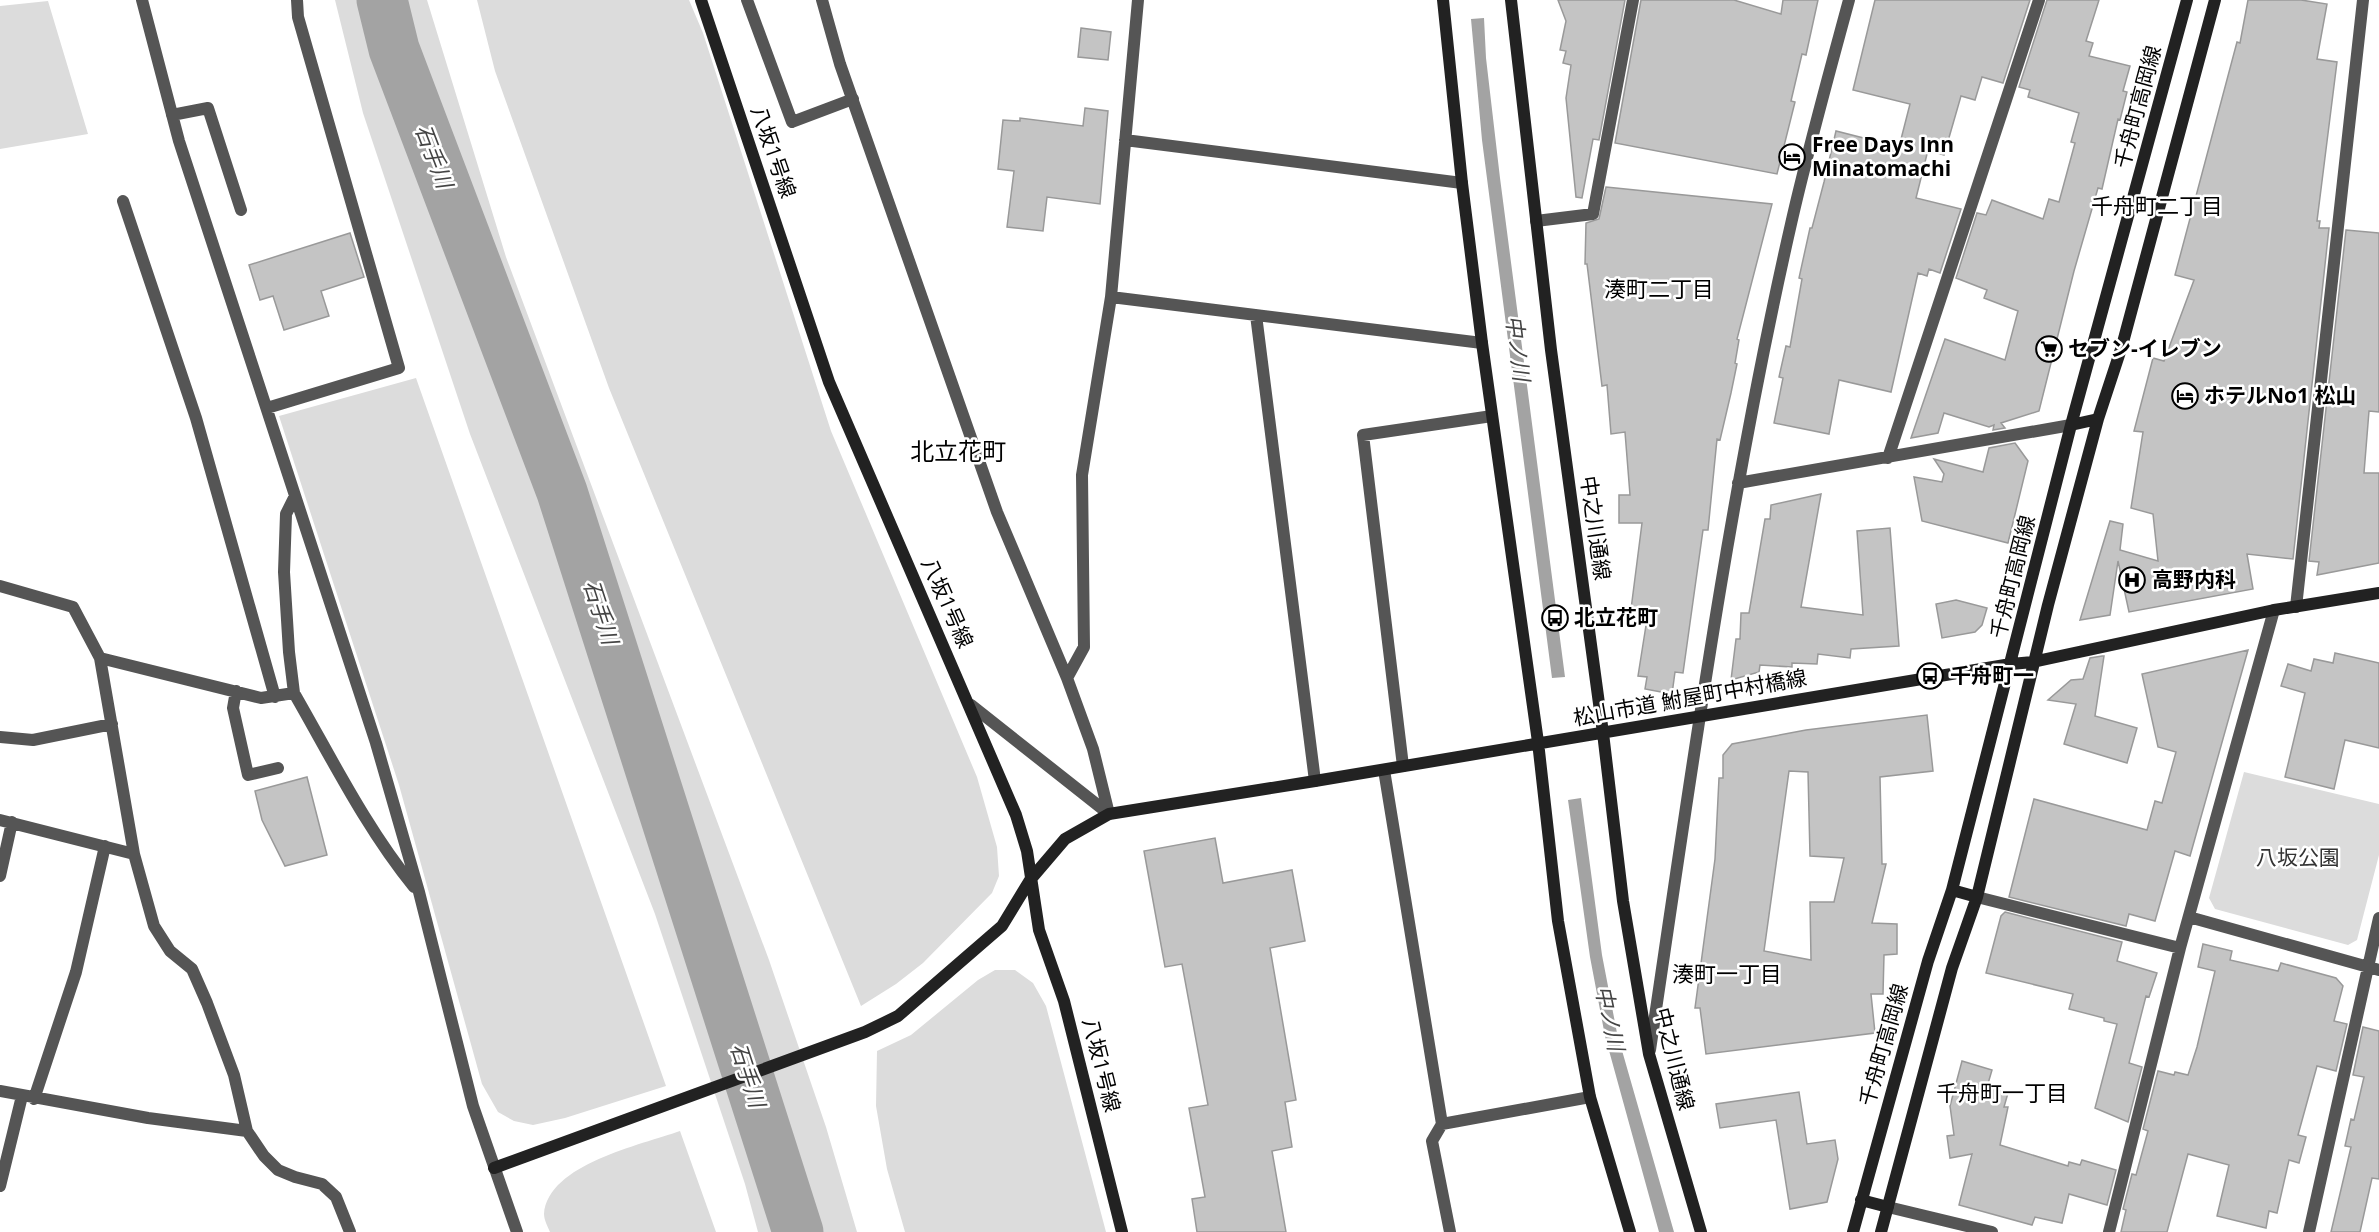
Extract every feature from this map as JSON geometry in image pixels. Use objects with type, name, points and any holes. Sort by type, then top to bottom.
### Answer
[{"type":"street","points":[[142,0],[172,115],[376,743],[418,892],[473,1106],[517,1232]]},
{"type":"street","points":[[267,408],[399,368],[301,28],[297,0]]},
{"type":"street","name":"八坂1号線","points":[[701,0],[829,382],[1016,815],[1027,851],[1039,930],[1064,1001],[1122,1232]]},
{"type":"street","points":[[747,0],[792,122],[853,99]]},
{"type":"street","points":[[822,0],[853,99],[997,512],[1067,678],[1093,749],[1109,814]]},
{"type":"street","points":[[1067,678],[1084,647],[1082,475],[1111,297],[1137,0]]},
{"type":"street","points":[[1443,0],[1462,183],[1538,742],[1558,921],[1590,1097],[1630,1232]]},
{"type":"street","name":"中之川通線","points":[[1511,0],[1551,350],[1603,733],[1623,900],[1649,1054],[1701,1232]]},
{"type":"street","points":[[1536,221],[1593,214],[1634,0]]},
{"type":"street","points":[[1649,1054],[1738,483],[1791,223],[1849,0]]},
{"type":"street","points":[[1888,458],[2039,0]]},
{"type":"street","name":"千舟町高岡線","points":[[1852,1232],[1928,962],[1952,891],[2071,425],[2187,0]]},
{"type":"street","name":"千舟町高岡線","points":[[1881,1232],[1953,968],[1977,897],[2015,746],[2033,663],[2098,419],[2122,346],[2214,0]]},
{"type":"street","points":[[2296,607],[2363,0]]},
{"type":"street","points":[[172,115],[208,108],[240,210]]},
{"type":"street","points":[[1125,140],[1462,183]]},
{"type":"street","points":[[123,201],[196,418],[275,697]]},
{"type":"street","points":[[1111,297],[1482,343]]},
{"type":"street","points":[[1256,315],[1315,782]]},
{"type":"street","points":[[1403,766],[1363,435],[1492,416]]},
{"type":"street","points":[[1738,483],[2098,419]]},
{"type":"street","points":[[295,496],[286,514],[284,572],[294,693],[370,825],[392,859],[418,892]]},
{"type":"street","points":[[0,586],[73,606],[100,658],[134,854],[154,926],[170,951],[192,969],[234,1075],[247,1131],[264,1156],[278,1170],[322,1184],[336,1197],[350,1232]]},
{"type":"street","name":"松山市道 鮒屋町中村橋線","points":[[494,1168],[865,1032],[898,1016],[1002,926],[1030,880],[1065,839],[1109,814],[1315,782],[1538,742],[2011,664],[2033,663],[2274,610],[2379,593]]},
{"type":"street","points":[[2109,1232],[2189,917],[2274,610]]},
{"type":"street","points":[[100,658],[261,698],[294,693]]},
{"type":"street","points":[[236,692],[233,708],[248,775],[278,768]]},
{"type":"street","points":[[970,705],[1109,814]]},
{"type":"street","points":[[0,737],[33,740],[112,724]]},
{"type":"street","points":[[1384,770],[1442,1124],[1432,1141],[1450,1232]]},
{"type":"street","points":[[0,876],[6,821],[134,854]]},
{"type":"street","points":[[0,1186],[28,1098],[76,972],[105,846]]},
{"type":"street","points":[[1952,891],[2181,948]]},
{"type":"street","points":[[2189,917],[2373,968]]},
{"type":"street","points":[[2309,1232],[2373,968],[2379,918]]},
{"type":"street","points":[[0,1091],[28,1098],[148,1118],[247,1131]]},
{"type":"street","points":[[1442,1124],[1590,1097]]},
{"type":"street","points":[[1861,1200],[1992,1232]]},
{"type":"green space","points":[[335,0],[427,0],[506,257],[769,960],[826,1127],[857,1232],[758,1232],[745,1184],[655,914],[470,434],[363,113]]},
{"type":"green space","points":[[477,0],[689,0],[703,33],[831,431],[977,777],[997,847],[999,876],[992,893],[923,963],[896,984],[861,1006],[609,388],[495,71]]},
{"type":"green space","points":[[48,1],[88,134],[0,149],[0,6]]},
{"type":"green space","points":[[416,378],[666,1086],[565,1118],[533,1125],[514,1121],[498,1112],[482,1084],[399,785],[279,416]]},
{"type":"green space","name":"八坂公園","points":[[2244,772],[2379,804],[2379,855],[2357,940],[2348,945],[2215,909],[2209,898]]},
{"type":"green space","points":[[995,970],[1015,970],[1033,983],[1046,1006],[1106,1232],[905,1232],[887,1169],[876,1106],[877,1051],[911,1035],[978,980]]},
{"type":"green space","points":[[680,1131],[716,1232],[550,1232],[544,1214],[549,1197],[561,1182],[579,1169],[599,1159]]},
{"type":"water","name":"中ノ川","points":[[1484,18],[1486,58],[1500,178],[1565,677],[1552,678],[1482,140],[1471,19]]},
{"type":"water","name":"中ノ川","points":[[1581,798],[1602,955],[1617,1033],[1674,1232],[1659,1232],[1605,1036],[1590,957],[1568,800]]},
{"type":"building","points":[[1558,0],[1625,0],[1599,140],[1593,139],[1582,198],[1576,197],[1566,98],[1571,65],[1563,63],[1566,51],[1560,50],[1566,21]]},
{"type":"building","points":[[1641,0],[1734,0],[1781,14],[1783,0],[1818,0],[1806,55],[1802,54],[1791,101],[1795,102],[1777,174],[1615,143]]},
{"type":"building","points":[[1875,0],[2030,0],[2003,83],[1982,77],[1975,100],[1961,96],[1944,155],[1928,150],[1916,198],[1961,209],[1940,273],[1929,269],[1927,276],[1918,273],[1891,392],[1839,380],[1829,434],[1774,423],[1783,378],[1779,377],[1786,346],[1790,347],[1802,279],[1799,278],[1836,131],[1899,147],[1910,104],[1853,90]]},
{"type":"building","points":[[2047,0],[2099,0],[2086,41],[2093,43],[2089,56],[2130,66],[2123,91],[2127,92],[2120,120],[2118,119],[2102,189],[2098,188],[2074,271],[2039,411],[2001,423],[2005,428],[1993,430],[1994,425],[1989,427],[1944,413],[1938,433],[1911,438],[1945,339],[2005,360],[2018,311],[1984,298],[1987,290],[1956,278],[1977,213],[1986,215],[1992,200],[2043,219],[2049,199],[2059,202],[2075,143],[2071,142],[2079,113],[2028,97],[2030,90],[2019,87]]},
{"type":"building","points":[[2248,0],[2301,0],[2327,4],[2317,59],[2337,62],[2317,221],[2320,221],[2319,228],[2329,228],[2293,559],[2247,554],[2253,589],[2129,612],[2118,561],[2110,615],[2080,620],[2110,521],[2123,524],[2120,550],[2158,561],[2153,514],[2131,508],[2143,432],[2134,431],[2153,358],[2164,361],[2194,280],[2175,275],[2237,42],[2240,43]]},
{"type":"building","points":[[1081,28],[1111,32],[1108,60],[1078,57]]},
{"type":"building","points":[[1085,108],[1108,111],[1100,204],[1047,197],[1043,231],[1007,227],[1014,171],[998,169],[1003,120],[1020,121],[1020,118],[1083,126]]},
{"type":"building","points":[[1606,187],[1772,204],[1737,339],[1739,340],[1735,363],[1737,364],[1720,440],[1717,439],[1708,530],[1703,530],[1683,673],[1675,672],[1672,694],[1645,689],[1647,677],[1638,676],[1647,619],[1630,617],[1642,523],[1619,523],[1619,495],[1630,495],[1625,432],[1611,434],[1607,385],[1602,386],[1587,264],[1585,264],[1586,223],[1599,219]]},
{"type":"building","points":[[2346,230],[2379,233],[2379,412],[2369,411],[2364,473],[2379,473],[2379,563],[2317,575],[2319,562],[2309,561]]},
{"type":"building","points":[[350,233],[364,277],[321,291],[329,316],[284,330],[273,296],[260,300],[249,265]]},
{"type":"building","points":[[2015,443],[2028,461],[2008,543],[1922,521],[1914,477],[1942,482],[1944,474],[1934,459],[1983,472],[1989,448]]},
{"type":"building","points":[[1821,494],[1801,607],[1863,615],[1857,531],[1890,528],[1899,646],[1851,649],[1850,658],[1818,654],[1817,664],[1792,663],[1792,667],[1760,665],[1759,672],[1731,680],[1736,639],[1740,639],[1741,613],[1749,613],[1765,519],[1770,519],[1771,505]]},
{"type":"building","points":[[1956,600],[1987,608],[1982,625],[1975,632],[1942,638],[1936,604]]},
{"type":"building","points":[[2248,650],[2190,856],[2175,851],[2155,921],[2129,914],[2126,926],[2009,897],[2034,799],[2147,830],[2155,801],[2162,803],[2176,752],[2158,747],[2142,674]]},
{"type":"building","points":[[2335,653],[2379,663],[2379,748],[2345,740],[2334,789],[2285,777],[2305,693],[2281,686],[2288,664],[2311,671],[2314,659],[2333,663]]},
{"type":"building","points":[[2104,656],[2095,716],[2137,728],[2127,763],[2064,744],[2076,704],[2048,700],[2071,680],[2083,679],[2090,658]]},
{"type":"building","points":[[1927,715],[1933,771],[1880,777],[1882,864],[1886,864],[1872,923],[1897,924],[1897,954],[1884,955],[1883,994],[1871,994],[1875,1033],[1706,1054],[1700,1008],[1695,1008],[1715,859],[1719,778],[1723,778],[1723,755],[1732,744],[1806,730]],"holes":[[[1789,771],[1808,772],[1810,856],[1844,858],[1834,902],[1810,902],[1811,960],[1764,951]]]},
{"type":"building","points":[[307,777],[327,855],[285,866],[262,820],[255,791]]},
{"type":"building","points":[[1215,838],[1223,883],[1292,870],[1305,941],[1270,948],[1296,1100],[1285,1102],[1292,1147],[1272,1151],[1286,1232],[1197,1232],[1192,1199],[1205,1197],[1189,1108],[1208,1105],[1182,964],[1165,967],[1144,851]]},
{"type":"building","points":[[2005,912],[2122,942],[2117,961],[2157,973],[2149,997],[2146,996],[2129,1063],[2142,1067],[2128,1122],[2095,1108],[2117,1024],[2104,1021],[2104,1018],[2069,1009],[2073,994],[1986,973],[2001,916]]},
{"type":"building","points":[[2203,944],[2232,951],[2230,960],[2278,971],[2281,963],[2336,978],[2343,986],[2334,1021],[2347,1024],[2336,1071],[2317,1066],[2298,1135],[2306,1137],[2299,1163],[2289,1160],[2277,1213],[2269,1211],[2266,1228],[2217,1216],[2229,1165],[2188,1154],[2167,1232],[2121,1232],[2126,1210],[2123,1209],[2132,1174],[2136,1175],[2148,1131],[2143,1129],[2158,1071],[2174,1075],[2175,1072],[2188,1075],[2197,1047],[2215,971],[2198,967]]},
{"type":"building","points":[[2363,1027],[2379,1031],[2379,1179],[2372,1178],[2360,1232],[2331,1232],[2351,1147],[2345,1146],[2364,1077],[2353,1075]]},
{"type":"building","points":[[1962,1061],[1992,1070],[1987,1087],[2008,1093],[2004,1107],[2008,1107],[2000,1145],[2068,1166],[2069,1162],[2080,1165],[2082,1160],[2116,1170],[2107,1205],[2069,1194],[2062,1223],[2035,1217],[2032,1225],[1959,1205],[1972,1154],[1950,1158],[1947,1136],[1954,1135],[1950,1106]]},
{"type":"building","points":[[1799,1092],[1807,1144],[1835,1140],[1838,1159],[1827,1202],[1790,1209],[1776,1120],[1720,1128],[1716,1104]]},
{"type":"waterway","name":"石手川","points":[[382,0],[394,49],[562,492],[798,1232]]},
{"type":"place","name":"Free Days Inn Minatomachi","points":[[1792,157]]},
{"type":"place","name":"セブン-イレブン","points":[[2049,349]]},
{"type":"place","name":"ホテルNo1 松山","points":[[2185,396]]},
{"type":"place","name":"高野内科","points":[[2132,580]]},
{"type":"place","name":"北立花町","points":[[1555,618]]},
{"type":"place","name":"千舟町一","points":[[1930,676]]},
{"type":"district","name":"千舟町二丁目","points":[[2157,206]]},
{"type":"district","name":"湊町二丁目","points":[[1659,289]]},
{"type":"district","name":"北立花町","points":[[958,452]]},
{"type":"district","name":"湊町一丁目","points":[[1727,974]]},
{"type":"district","name":"千舟町一丁目","points":[[2002,1093]]}]
